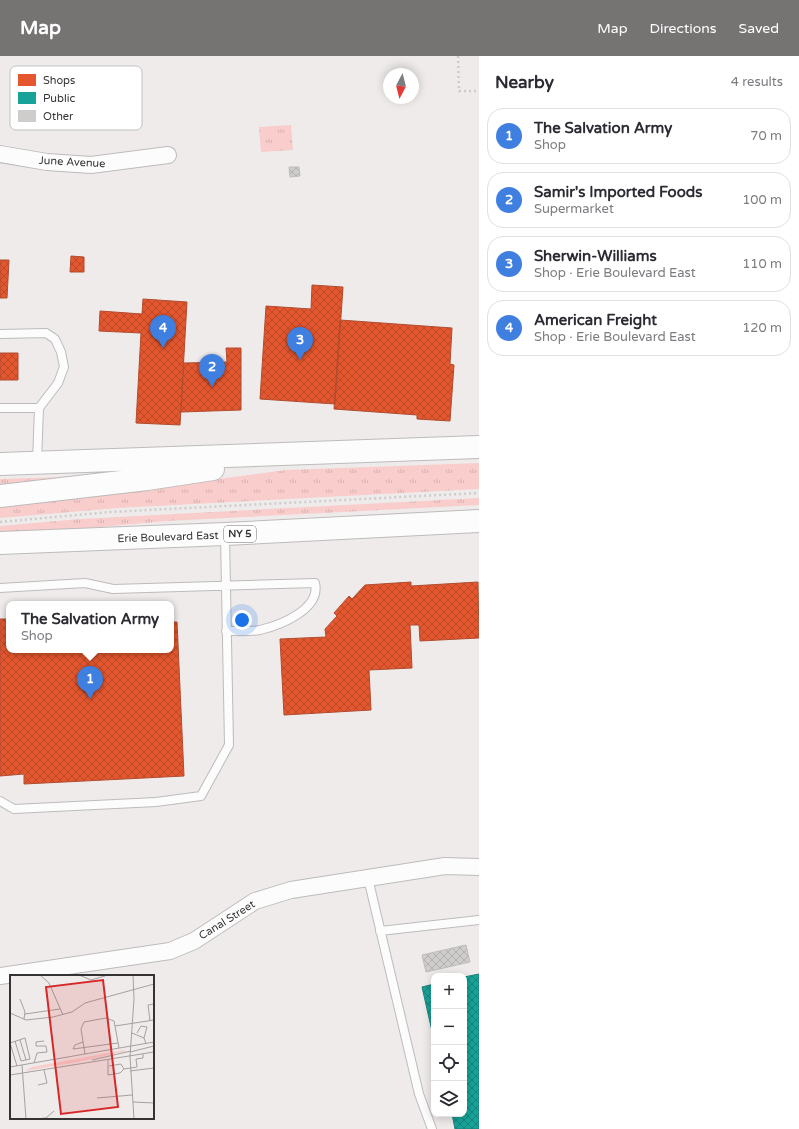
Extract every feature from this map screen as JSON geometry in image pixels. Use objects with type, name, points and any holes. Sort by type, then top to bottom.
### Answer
[{"type":"main road","points":[[0,464],[479,448]]},
{"type":"main road","points":[[0,496],[147,479],[309,454]]},
{"type":"main road","name":"Erie Boulevard East","points":[[0,543],[225,534],[479,521]]},
{"type":"street","name":"June Avenue","points":[[0,154],[47,162],[91,165],[168,156]]},
{"type":"street","name":"Canal Street","points":[[0,976],[170,951],[194,941],[255,901],[291,890],[445,866],[479,867]]},
{"type":"lane","points":[[0,334],[46,333],[55,339],[61,352],[64,367],[58,383],[39,408],[37,463]]},
{"type":"lane","points":[[0,408],[39,408]]},
{"type":"lane","points":[[0,801],[14,809],[156,802],[201,796],[229,744],[225,534]]},
{"type":"lane","points":[[0,588],[85,583],[113,589],[315,583],[317,590],[314,599],[297,616],[259,630],[226,631]]},
{"type":"lane","points":[[368,878],[419,1094],[432,1129]]},
{"type":"lane","points":[[380,931],[479,920]]},
{"type":"path","points":[[458,56],[459,92],[479,91]]},
{"type":"path","points":[[0,522],[110,512],[479,493]]},
{"type":"green space","points":[[291,125],[293,150],[261,152],[259,127]]},
{"type":"green space","points":[[479,463],[479,489],[118,508],[0,518],[0,504],[128,491],[286,470]]},
{"type":"green space","points":[[103,476],[0,490],[0,479]]},
{"type":"green space","points":[[479,498],[479,505],[166,521],[0,536],[0,526],[80,519]]},
{"type":"building: Shops","points":[[71,256],[84,257],[84,272],[70,272]]},
{"type":"building: Shops","points":[[0,260],[9,260],[7,298],[0,298]]},
{"type":"building: Shops","points":[[312,285],[343,287],[335,404],[260,399],[266,306],[311,309]]},
{"type":"building: Shops","points":[[143,299],[187,302],[180,425],[136,423],[141,333],[99,331],[100,311],[142,314]]},
{"type":"building: Shops","points":[[340,320],[452,328],[450,364],[454,365],[450,421],[417,419],[417,415],[334,409]]},
{"type":"building: Shops","points":[[226,348],[241,348],[241,410],[181,412],[184,363],[227,362]]},
{"type":"building: Shops","points":[[0,353],[18,353],[18,380],[0,380]]},
{"type":"building: Shops","points":[[411,582],[411,586],[478,582],[479,638],[420,641],[419,625],[410,625],[412,668],[369,670],[371,710],[284,715],[280,639],[326,637],[325,629],[337,616],[334,613],[349,596],[352,599],[365,585]]},
{"type":"building: Shops","points":[[0,619],[6,619],[6,653],[174,653],[174,622],[177,622],[184,776],[24,784],[24,774],[0,776]]},
{"type":"building: Public","points":[[479,974],[479,1129],[455,1129],[453,1117],[467,1117],[467,976]]},
{"type":"building: Public","points":[[431,985],[431,1027],[422,987]]},
{"type":"building: Other","points":[[289,167],[299,167],[300,176],[290,177]]},
{"type":"building: Other","points":[[466,945],[470,962],[426,972],[422,955]]},
{"type":"place","name":"American Freight","points":[[163,348]]},
{"type":"place","name":"Sherwin-Williams","points":[[300,360]]},
{"type":"place","name":"Samir's Imported Foods","points":[[212,387]]},
{"type":"place","name":"The Salvation Army","points":[[90,699]]}]
